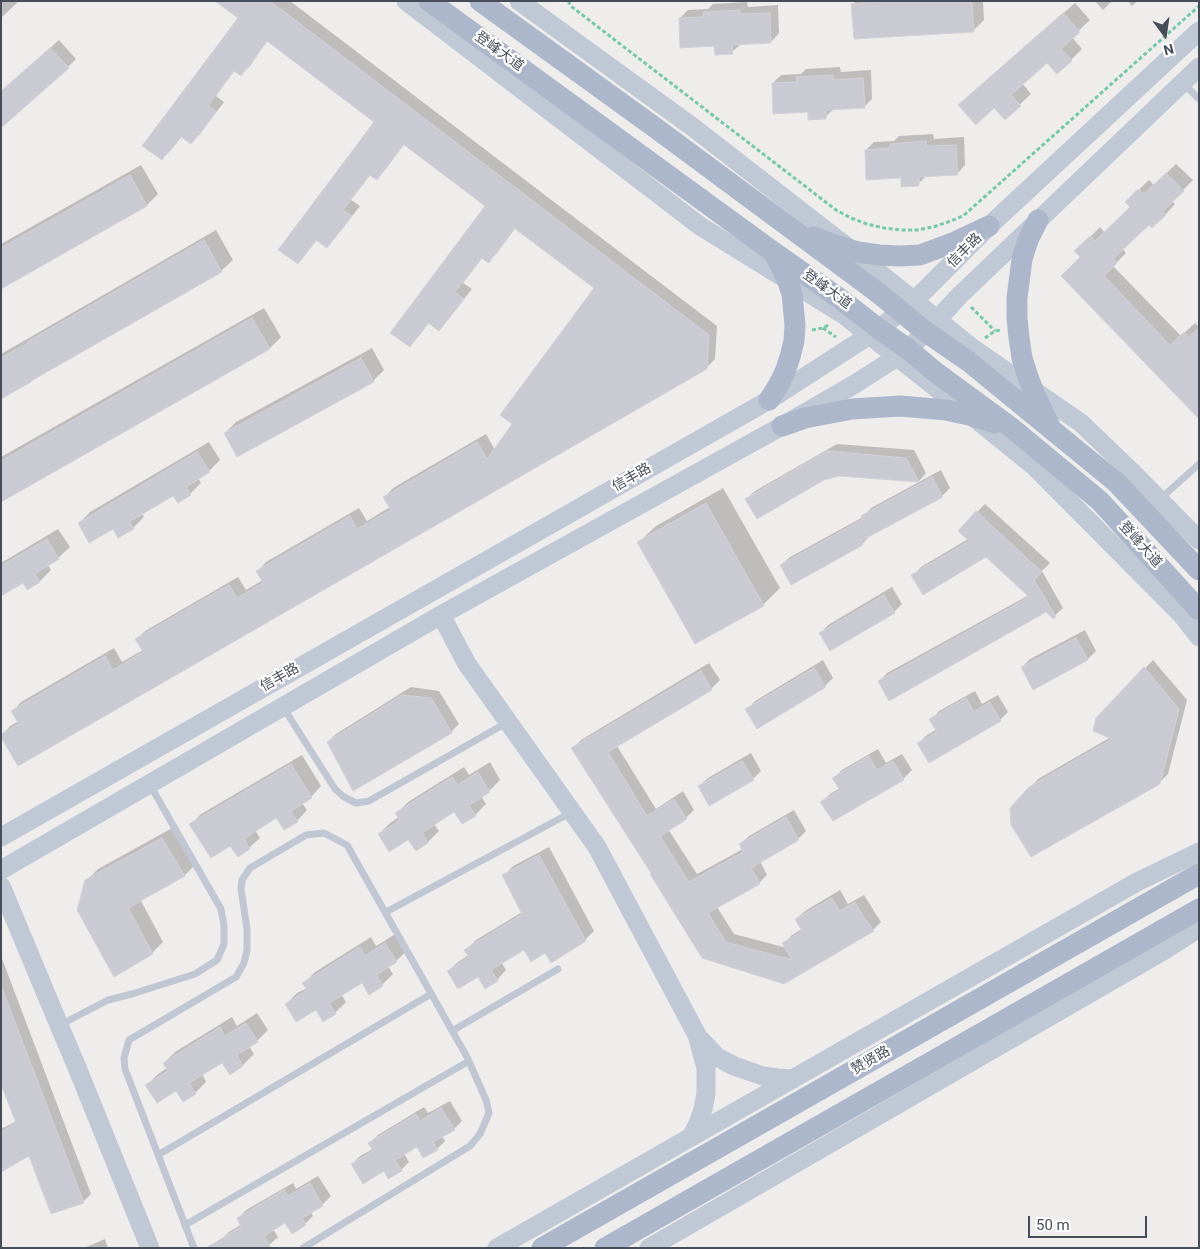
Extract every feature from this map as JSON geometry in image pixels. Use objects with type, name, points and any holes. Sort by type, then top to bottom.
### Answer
[{"type":"main road","name":"登峰大道","points":[[429,1],[839,298],[874,332],[902,353],[934,371],[1013,429],[1100,501],[1199,610]]},
{"type":"main road","name":"登峰大道","points":[[480,1],[649,123],[877,292],[907,307],[931,326],[968,361],[1117,483],[1199,570]]},
{"type":"main road","points":[[1038,220],[1028,240],[1022,259],[1017,298],[1018,338],[1032,389],[1053,431]]},
{"type":"main road","points":[[795,232],[851,250],[899,256],[922,254],[955,242],[989,226]]},
{"type":"main road","points":[[768,400],[785,372],[794,341],[795,324],[792,294],[781,264],[772,251]]},
{"type":"main road","points":[[782,426],[828,413],[876,406],[900,406],[946,410],[1013,429]]},
{"type":"main road","name":"赞贤路","points":[[542,1248],[1199,874]]},
{"type":"main road","points":[[605,1248],[1197,915]]},
{"type":"street","points":[[406,1],[700,226],[874,332]]},
{"type":"street","points":[[519,1],[694,128],[851,250],[907,307]]},
{"type":"street","points":[[544,1],[555,27]]},
{"type":"street","name":"信丰路","points":[[1,837],[768,400],[874,332],[907,307],[989,226],[1199,31]]},
{"type":"street","name":"信丰路","points":[[1,870],[441,615],[782,426],[855,384],[902,353],[959,296],[1199,67]]},
{"type":"street","points":[[931,326],[971,347],[1082,423],[1199,540]]},
{"type":"street","points":[[902,353],[972,416],[1034,466],[1181,614],[1199,637]]},
{"type":"street","points":[[441,615],[467,664],[597,847],[697,1035],[706,1068],[706,1087],[703,1109],[691,1137]]},
{"type":"street","points":[[497,1248],[1137,882],[1199,852]]},
{"type":"street","points":[[1,886],[150,1248]]},
{"type":"street","points":[[649,1248],[1163,951],[1197,915]]},
{"type":"street","points":[[697,1035],[717,1057],[734,1066],[763,1076],[793,1079]]},
{"type":"lane","points":[[1182,83],[1199,99]]},
{"type":"lane","points":[[1159,500],[1199,464]]},
{"type":"lane","points":[[283,707],[334,789],[356,803],[369,801],[508,722]]},
{"type":"lane","points":[[59,1026],[108,1000],[195,974],[217,960],[224,944],[224,926],[221,909],[149,785]]},
{"type":"lane","points":[[386,912],[572,812]]},
{"type":"lane","points":[[194,1248],[125,1069],[124,1058],[129,1040],[236,977],[244,963],[247,950],[242,880],[250,868],[306,835],[324,832],[347,845],[469,1061],[486,1100],[489,1113],[480,1134],[470,1146],[303,1248]]},
{"type":"lane","points":[[452,1031],[558,969]]},
{"type":"lane","points":[[158,1155],[431,994]]},
{"type":"lane","points":[[185,1225],[469,1061]]},
{"type":"path","points":[[568,1],[572,7],[836,210],[867,224],[901,230],[933,227],[963,216],[1199,6]]},
{"type":"building","points":[[215,1],[270,1],[709,335],[707,369],[18,766],[1,737],[1,734],[19,724],[11,711],[105,656],[113,670],[143,652],[135,639],[229,585],[237,598],[263,583],[256,571],[350,516],[357,529],[391,510],[383,497],[477,442],[487,459],[512,424],[500,415],[594,288],[514,228],[489,263],[481,258],[455,292],[464,299],[439,331],[428,323],[410,347],[390,333],[485,206],[403,144],[377,180],[369,175],[343,210],[352,216],[327,248],[316,240],[298,264],[278,250],[374,122],[267,41],[241,76],[234,71],[208,105],[216,112],[191,144],[180,136],[162,160],[142,146],[238,18]]},
{"type":"building","points":[[893,1],[972,1],[974,32],[854,39],[851,4]]},
{"type":"building","points":[[740,10],[740,14],[770,13],[771,43],[732,45],[733,54],[715,55],[714,46],[680,48],[679,18],[704,17],[703,12]]},
{"type":"building","points":[[1063,13],[1080,32],[1061,49],[1072,61],[1057,74],[1047,63],[1011,95],[1021,106],[1005,120],[994,108],[976,125],[958,105]]},
{"type":"building","points":[[50,48],[69,68],[1,128],[1,91]]},
{"type":"building","points":[[833,75],[833,80],[863,78],[865,108],[826,110],[826,119],[808,120],[808,112],[773,114],[772,83],[797,82],[796,77]]},
{"type":"building","points":[[926,141],[926,146],[956,145],[958,175],[919,177],[919,186],[901,187],[901,178],[866,180],[865,150],[890,148],[890,144]]},
{"type":"building","points":[[1166,173],[1184,191],[1163,211],[1166,215],[1152,228],[1149,225],[1113,259],[1117,263],[1104,276],[1170,345],[1184,332],[1189,337],[1199,328],[1199,419],[1061,276],[1080,257],[1074,251],[1090,236],[1095,241],[1130,207],[1125,202],[1138,189],[1144,194]]},
{"type":"building","points":[[130,175],[147,206],[1,289],[1,248]]},
{"type":"building","points":[[204,240],[222,272],[1,399],[1,358]]},
{"type":"building","points":[[252,318],[270,349],[1,502],[1,461]]},
{"type":"building","points":[[361,358],[374,382],[237,457],[224,433]]},
{"type":"building","points":[[827,451],[906,458],[919,482],[839,476],[824,480],[757,519],[745,499]]},
{"type":"building","points":[[197,452],[210,472],[186,487],[191,495],[178,503],[173,496],[129,522],[134,529],[118,538],[113,529],[89,543],[78,523]]},
{"type":"building","points":[[932,477],[943,497],[861,541],[863,545],[791,585],[780,565],[863,519],[861,516]]},
{"type":"building","points":[[706,503],[764,606],[695,644],[637,542]]},
{"type":"building","points":[[976,511],[1042,572],[1034,580],[1056,617],[1053,619],[1046,612],[889,701],[878,681],[1029,597],[986,557],[923,595],[911,575],[969,541],[958,531]]},
{"type":"building","points":[[47,539],[59,559],[35,574],[40,582],[27,590],[23,583],[1,596],[1,566]]},
{"type":"building","points":[[884,595],[895,613],[830,651],[819,633]]},
{"type":"building","points":[[1076,638],[1088,660],[1033,690],[1021,667]]},
{"type":"building","points":[[1144,667],[1179,709],[1160,784],[1031,857],[1011,825],[1010,808],[1029,787],[1112,739],[1093,731],[1096,718]]},
{"type":"building","points":[[814,668],[826,687],[757,729],[745,709]]},
{"type":"building","points":[[701,671],[712,690],[608,752],[647,816],[674,799],[687,819],[660,836],[689,882],[743,852],[739,844],[786,817],[799,840],[751,868],[760,884],[708,913],[726,942],[792,960],[782,943],[802,931],[795,919],[832,898],[840,911],[855,902],[874,931],[784,984],[702,958],[651,873],[571,748]]},
{"type":"building","points":[[402,695],[431,698],[452,733],[353,791],[327,742]]},
{"type":"building","points":[[966,698],[974,712],[990,702],[1001,721],[929,763],[917,743],[937,732],[929,719]]},
{"type":"building","points":[[869,756],[877,770],[893,761],[904,780],[833,821],[820,802],[840,790],[832,778]]},
{"type":"building","points":[[742,761],[754,780],[709,806],[698,786]]},
{"type":"building","points":[[291,764],[312,798],[291,811],[298,822],[284,830],[276,818],[244,839],[250,849],[238,857],[230,846],[211,858],[189,824]]},
{"type":"building","points":[[478,772],[490,792],[469,805],[476,816],[462,824],[454,812],[422,833],[428,843],[416,851],[408,840],[389,852],[378,834],[400,820],[395,813],[452,777],[458,785]]},
{"type":"building","points":[[162,838],[185,876],[128,908],[153,954],[114,977],[77,910],[85,880]]},
{"type":"building","points":[[539,855],[586,941],[551,963],[545,953],[531,962],[524,950],[491,970],[498,981],[485,989],[478,977],[458,989],[447,971],[469,957],[464,950],[522,914],[502,875]]},
{"type":"building","points":[[385,943],[397,962],[376,975],[383,986],[369,995],[362,983],[329,1003],[336,1014],[323,1022],[316,1010],[296,1022],[285,1004],[307,990],[302,983],[360,947],[365,956]]},
{"type":"building","points":[[1,988],[84,1203],[51,1214],[29,1156],[1,1172],[1,1132],[16,1123],[1,1084]]},
{"type":"building","points":[[246,1023],[258,1042],[237,1055],[243,1066],[230,1075],[222,1063],[189,1083],[196,1094],[183,1102],[176,1091],[157,1103],[145,1085],[168,1071],[163,1063],[220,1027],[225,1036]]},
{"type":"building","points":[[441,1108],[455,1130],[433,1142],[438,1150],[423,1158],[417,1147],[395,1160],[402,1171],[388,1179],[384,1171],[363,1184],[351,1164],[373,1151],[368,1143],[416,1114],[420,1121]]},
{"type":"building","points":[[310,1183],[323,1206],[302,1218],[306,1225],[292,1234],[285,1223],[264,1236],[271,1248],[206,1248],[241,1227],[237,1218],[284,1190],[288,1196]]}]
